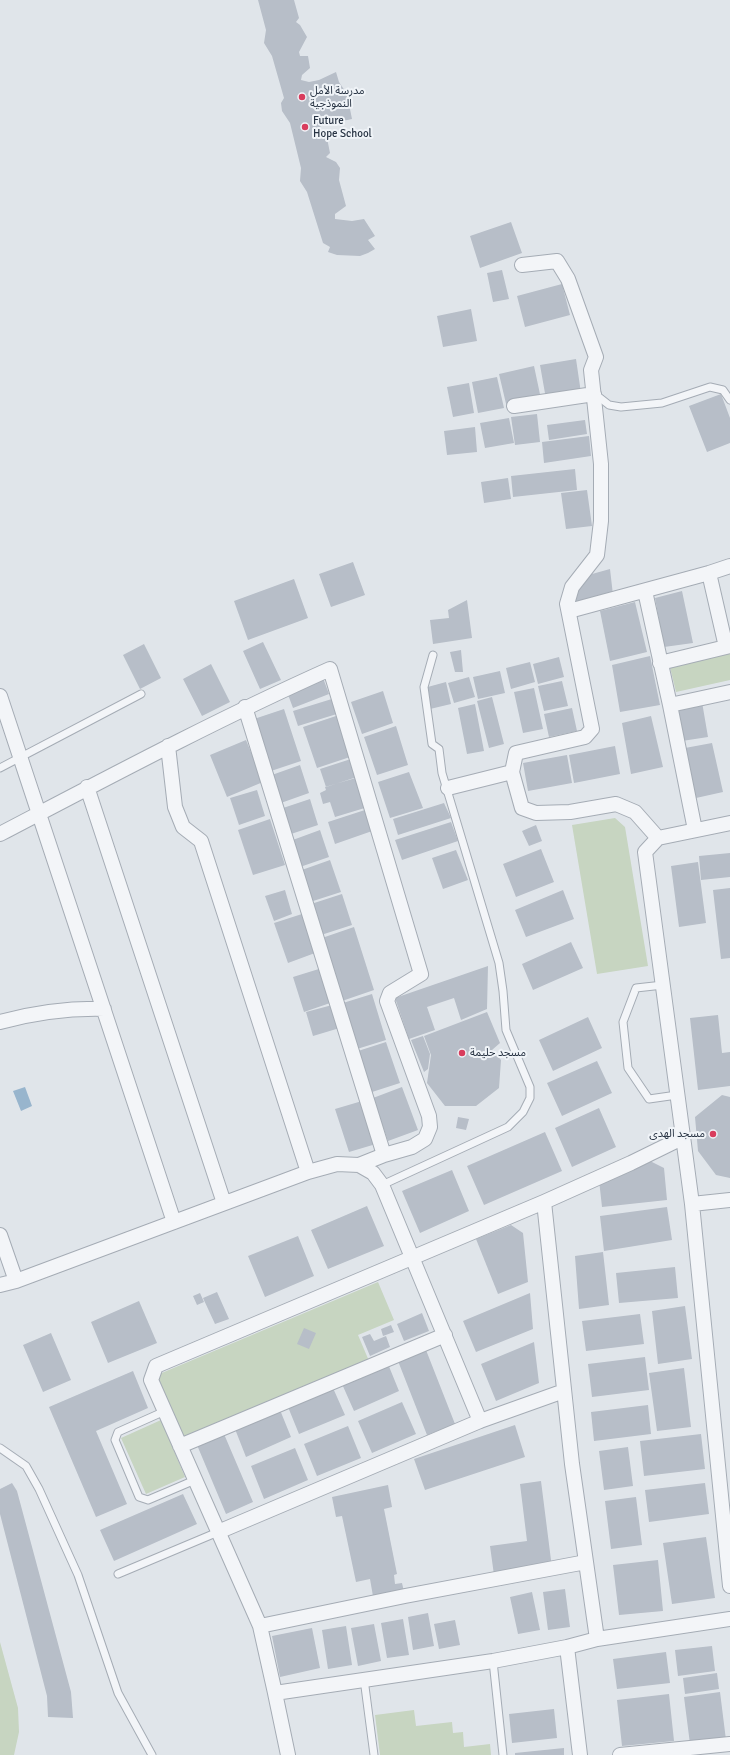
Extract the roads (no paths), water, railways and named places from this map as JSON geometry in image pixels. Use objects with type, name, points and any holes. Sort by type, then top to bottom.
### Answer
[{"type":"street","points":[[522,265],[557,261],[568,279],[596,357],[591,370],[601,464],[601,521],[597,556],[572,587],[567,604],[592,729],[585,737],[516,753],[512,772],[522,808],[536,813],[570,812],[616,804],[635,812],[658,838]]},
{"type":"street","points":[[514,406],[594,394]]},
{"type":"street","points":[[569,611],[710,573],[730,566]]},
{"type":"street","points":[[660,662],[728,647],[710,573]]},
{"type":"street","points":[[645,591],[695,830]]},
{"type":"street","points":[[0,834],[87,787],[245,707],[330,669],[421,974],[390,993],[387,1001],[429,1116],[430,1127],[425,1139],[412,1147],[384,1155],[359,1165],[337,1164],[308,1172],[16,1281],[0,1285]]},
{"type":"street","points":[[670,705],[730,692]]},
{"type":"street","points":[[0,696],[174,1222]]},
{"type":"street","points":[[245,707],[384,1155]]},
{"type":"street","points":[[168,746],[175,807],[184,828],[201,841],[308,1172]]},
{"type":"street","points":[[448,788],[512,772]]},
{"type":"street","points":[[87,787],[224,1203]]},
{"type":"street","points":[[730,823],[658,838],[645,852],[692,1204],[730,1586]]},
{"type":"street","points":[[0,1022],[75,1008],[104,1009]]},
{"type":"street","points":[[288,1755],[260,1626],[151,1380],[156,1366],[544,1202],[631,1163],[682,1138]]},
{"type":"street","points":[[359,1165],[373,1173],[382,1185],[480,1421]]},
{"type":"street","points":[[692,1204],[730,1200]]},
{"type":"street","points":[[544,1202],[564,1391],[597,1639]]},
{"type":"street","points":[[0,1235],[16,1281]]},
{"type":"street","points":[[180,1446],[445,1335]]},
{"type":"street","points":[[218,1532],[480,1421],[564,1391]]},
{"type":"street","points":[[260,1626],[404,1596],[586,1562]]},
{"type":"street","points":[[275,1693],[493,1661],[567,1648],[597,1639],[730,1619]]},
{"type":"street","points":[[567,1648],[580,1755]]},
{"type":"street","points":[[620,1755],[730,1744]]},
{"type":"lane","points":[[594,394],[609,405],[621,407],[640,406],[662,403],[710,387],[723,390],[730,400]]},
{"type":"lane","points":[[382,1185],[508,1127],[523,1112],[530,1098],[530,1087],[506,1030],[499,963],[448,788],[442,773],[439,749],[432,744],[424,687],[434,655]]},
{"type":"lane","points":[[0,768],[141,694]]},
{"type":"lane","points":[[662,985],[636,988],[623,1022],[628,1068],[649,1098],[677,1095]]},
{"type":"lane","points":[[165,1411],[118,1432],[115,1440],[139,1497],[148,1500],[195,1480]]},
{"type":"lane","points":[[0,1448],[26,1466],[39,1490],[78,1575],[118,1693],[152,1755]]},
{"type":"lane","points":[[118,1574],[218,1532]]},
{"type":"lane","points":[[493,1661],[503,1755]]},
{"type":"lane","points":[[364,1679],[374,1755]]},
{"type":"water","points":[[25,1087],[32,1106],[21,1111],[13,1091]]},
{"type":"place","name":"مدرسة الأمل النموذجية","points":[[302,97]]},
{"type":"place","name":"Future Hope School","points":[[305,127]]},
{"type":"place","name":"مسجد حليمة","points":[[462,1053]]},
{"type":"place","name":"مسجد الهدى","points":[[713,1134]]}]
